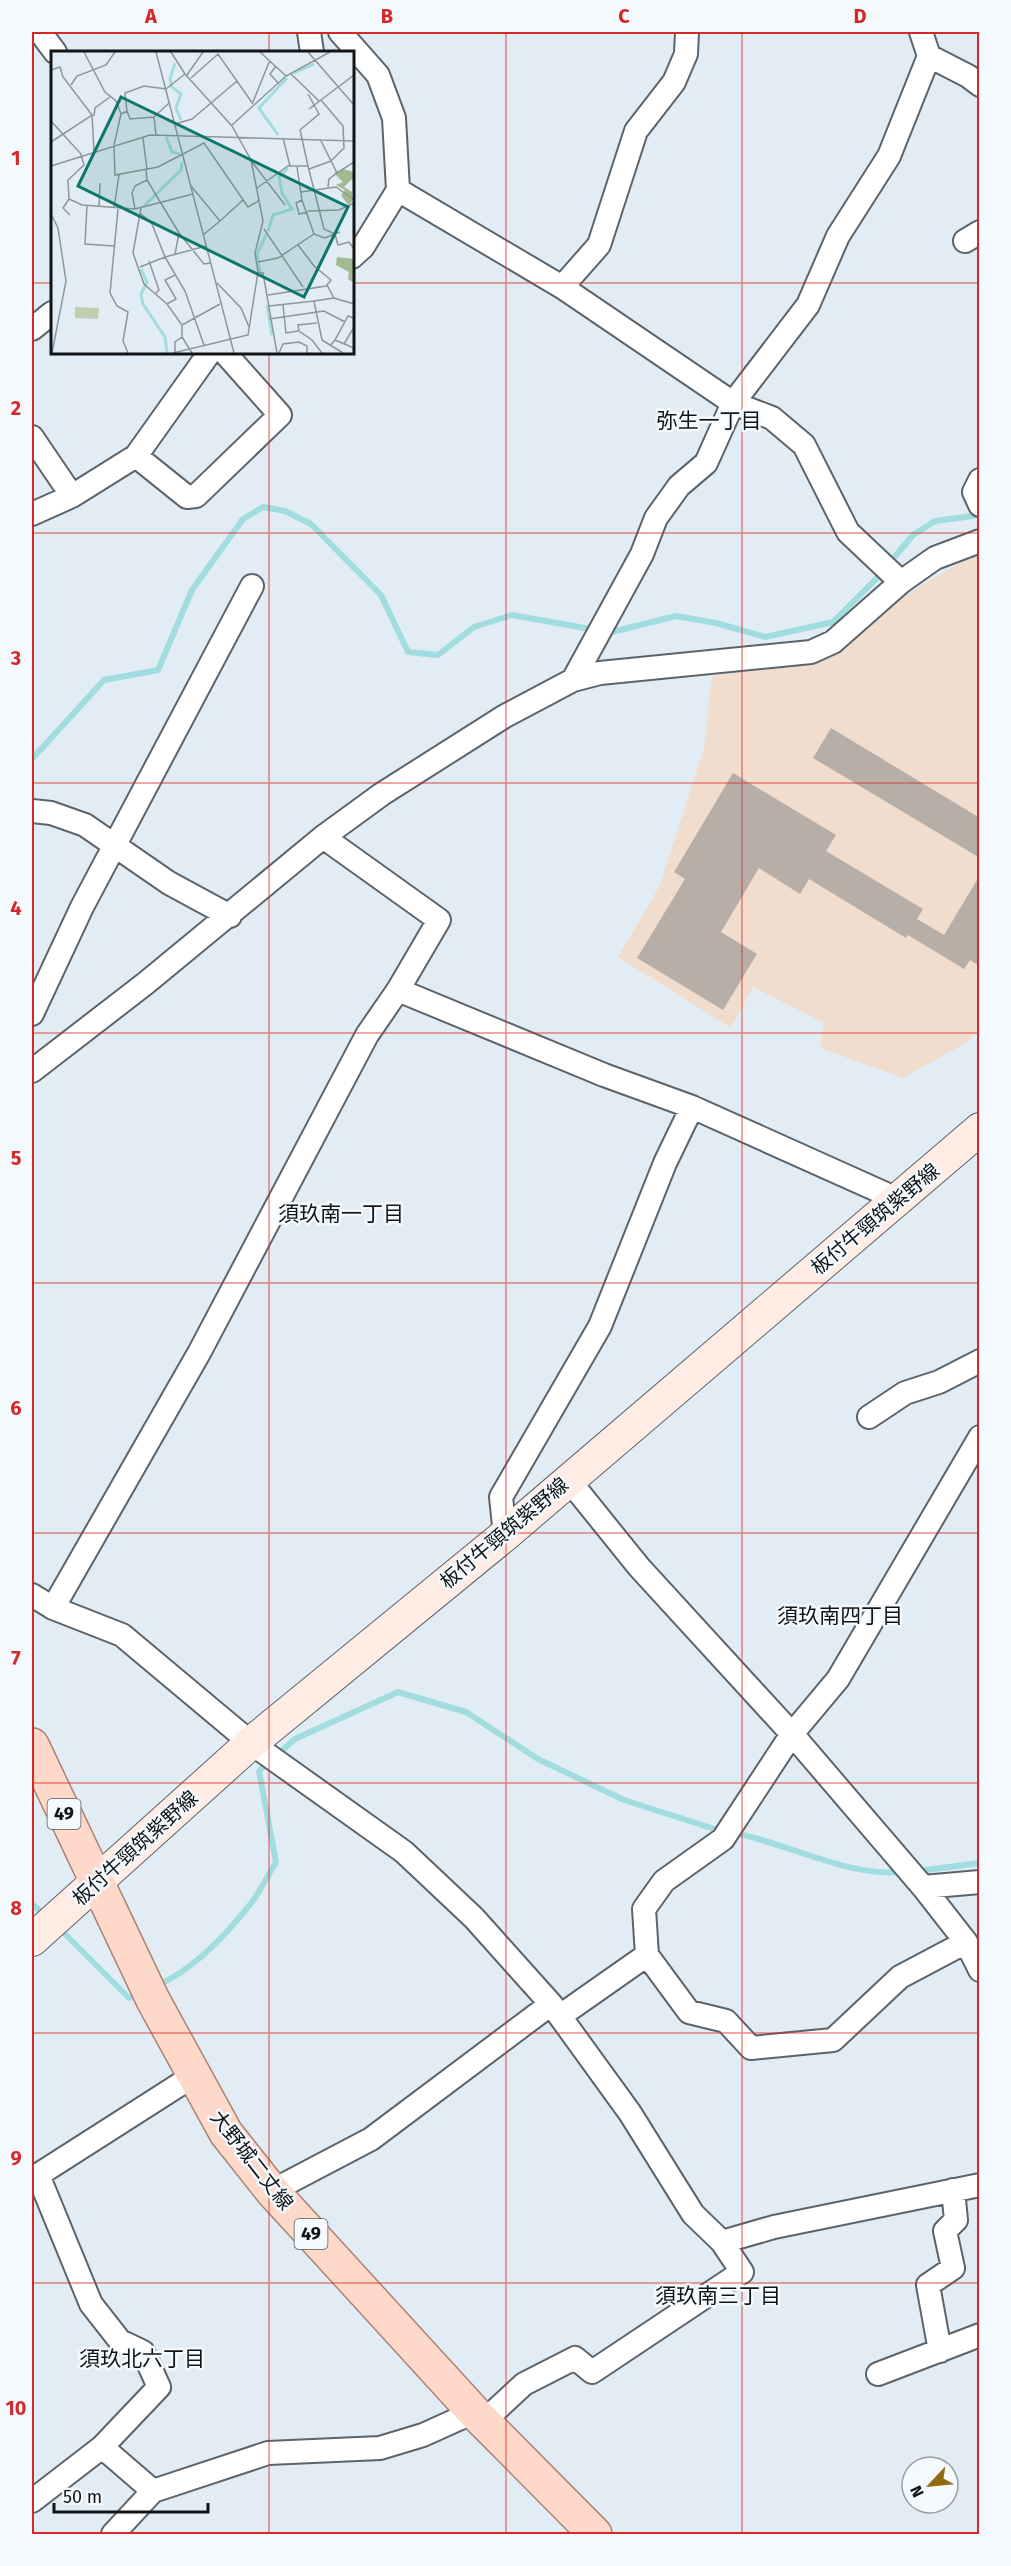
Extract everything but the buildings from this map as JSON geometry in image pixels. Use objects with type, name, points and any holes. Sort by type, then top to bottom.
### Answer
[{"type":"main road","name":"板付牛頸筑紫野線","points":[[32,1940],[251,1743],[505,1535],[980,1130]]},
{"type":"main road","name":"大野城二丈線","points":[[32,1745],[153,2000],[226,2133],[272,2191],[479,2417],[595,2535]]},
{"type":"street","points":[[40,32],[54,51]]},
{"type":"street","points":[[309,32],[312,51]]},
{"type":"street","points":[[340,32],[378,75],[394,118],[398,190],[363,248],[354,255]]},
{"type":"street","points":[[562,287],[599,246],[636,130],[674,82],[686,54],[687,32]]},
{"type":"street","points":[[573,680],[591,651],[642,554],[656,518],[679,486],[706,463],[733,403],[808,305],[838,236],[889,156],[929,56],[921,32]]},
{"type":"street","points":[[929,56],[968,76],[980,85]]},
{"type":"street","points":[[398,190],[562,287],[733,403],[772,418],[804,445],[848,532],[901,582]]},
{"type":"street","points":[[32,329],[51,315]]},
{"type":"street","points":[[32,514],[72,496],[136,456],[211,354]]},
{"type":"street","points":[[136,456],[187,497],[196,496],[280,415],[213,354]]},
{"type":"street","points":[[32,437],[72,496]]},
{"type":"street","points":[[32,1071],[230,916],[323,837],[382,794],[505,716],[573,680],[600,673],[811,652],[833,642],[901,582],[935,558],[980,541]]},
{"type":"street","points":[[32,1014],[82,907],[252,586]]},
{"type":"street","points":[[32,811],[51,813],[85,825],[169,883],[230,916]]},
{"type":"street","points":[[54,1608],[199,1353],[367,1035],[398,990],[439,920],[323,837]]},
{"type":"street","points":[[398,990],[593,1071],[692,1107],[897,1199]]},
{"type":"street","points":[[505,1535],[501,1497],[600,1326],[665,1163],[692,1107]]},
{"type":"street","points":[[869,1417],[905,1393],[939,1382],[980,1361]]},
{"type":"street","points":[[966,1942],[900,1977],[833,2040],[751,2048],[726,2022],[689,2012],[647,1955],[644,1909],[664,1881],[723,1839],[792,1734],[838,1679],[980,1437]]},
{"type":"street","points":[[568,1479],[639,1567],[792,1734],[923,1887],[966,1942],[980,1970]]},
{"type":"street","points":[[32,1595],[54,1608],[122,1635],[251,1743],[404,1852],[474,1917],[556,2010],[630,2113],[693,2214],[722,2241],[742,2272],[591,2372],[575,2358],[524,2384],[479,2417],[380,2448],[268,2453],[153,2491],[113,2535]]},
{"type":"street","points":[[923,1887],[978,1877]]},
{"type":"street","points":[[272,2191],[371,2139],[556,2010],[647,1955]]},
{"type":"street","points":[[32,2501],[102,2448],[159,2387],[143,2352],[120,2341],[91,2304],[35,2174],[193,2076]]},
{"type":"street","points":[[722,2241],[774,2227],[980,2185]]},
{"type":"street","points":[[940,2351],[928,2285],[953,2268],[945,2231],[956,2220],[953,2190]]},
{"type":"street","points":[[878,2374],[980,2335]]},
{"type":"street","points":[[102,2448],[153,2491]]},
{"type":"shaded area","points":[[979,551],[980,1027],[969,1041],[903,1078],[820,1048],[824,1023],[753,987],[731,1028],[618,957],[659,887],[704,749],[712,676],[823,661],[891,604]]},
{"type":"waterway","points":[[32,759],[104,680],[158,670],[192,590],[243,519],[263,507],[285,511],[311,524],[381,595],[408,652],[438,655],[474,627],[512,615],[596,630]]},
{"type":"waterway","points":[[606,631],[612,632],[676,616],[716,623],[765,637],[833,622],[876,579],[913,535],[935,521],[980,515]]},
{"type":"waterway","points":[[158,1985],[185,1970],[221,1938],[252,1902],[276,1862],[259,1771],[295,1739],[398,1692],[466,1712],[538,1759],[624,1800],[724,1832]]},
{"type":"waterway","points":[[734,1833],[860,1869],[901,1872]]},
{"type":"waterway","points":[[918,1871],[980,1863]]},
{"type":"waterway","points":[[32,1904],[46,1916]]},
{"type":"waterway","points":[[58,1927],[129,1998],[140,1993]]},
{"type":"district","name":"弥生一丁目","points":[[709,421]]},
{"type":"district","name":"須玖南一丁目","points":[[341,1214]]},
{"type":"district","name":"須玖南四丁目","points":[[840,1616]]},
{"type":"district","name":"須玖南三丁目","points":[[718,2296]]},
{"type":"district","name":"須玖北六丁目","points":[[142,2359]]}]
